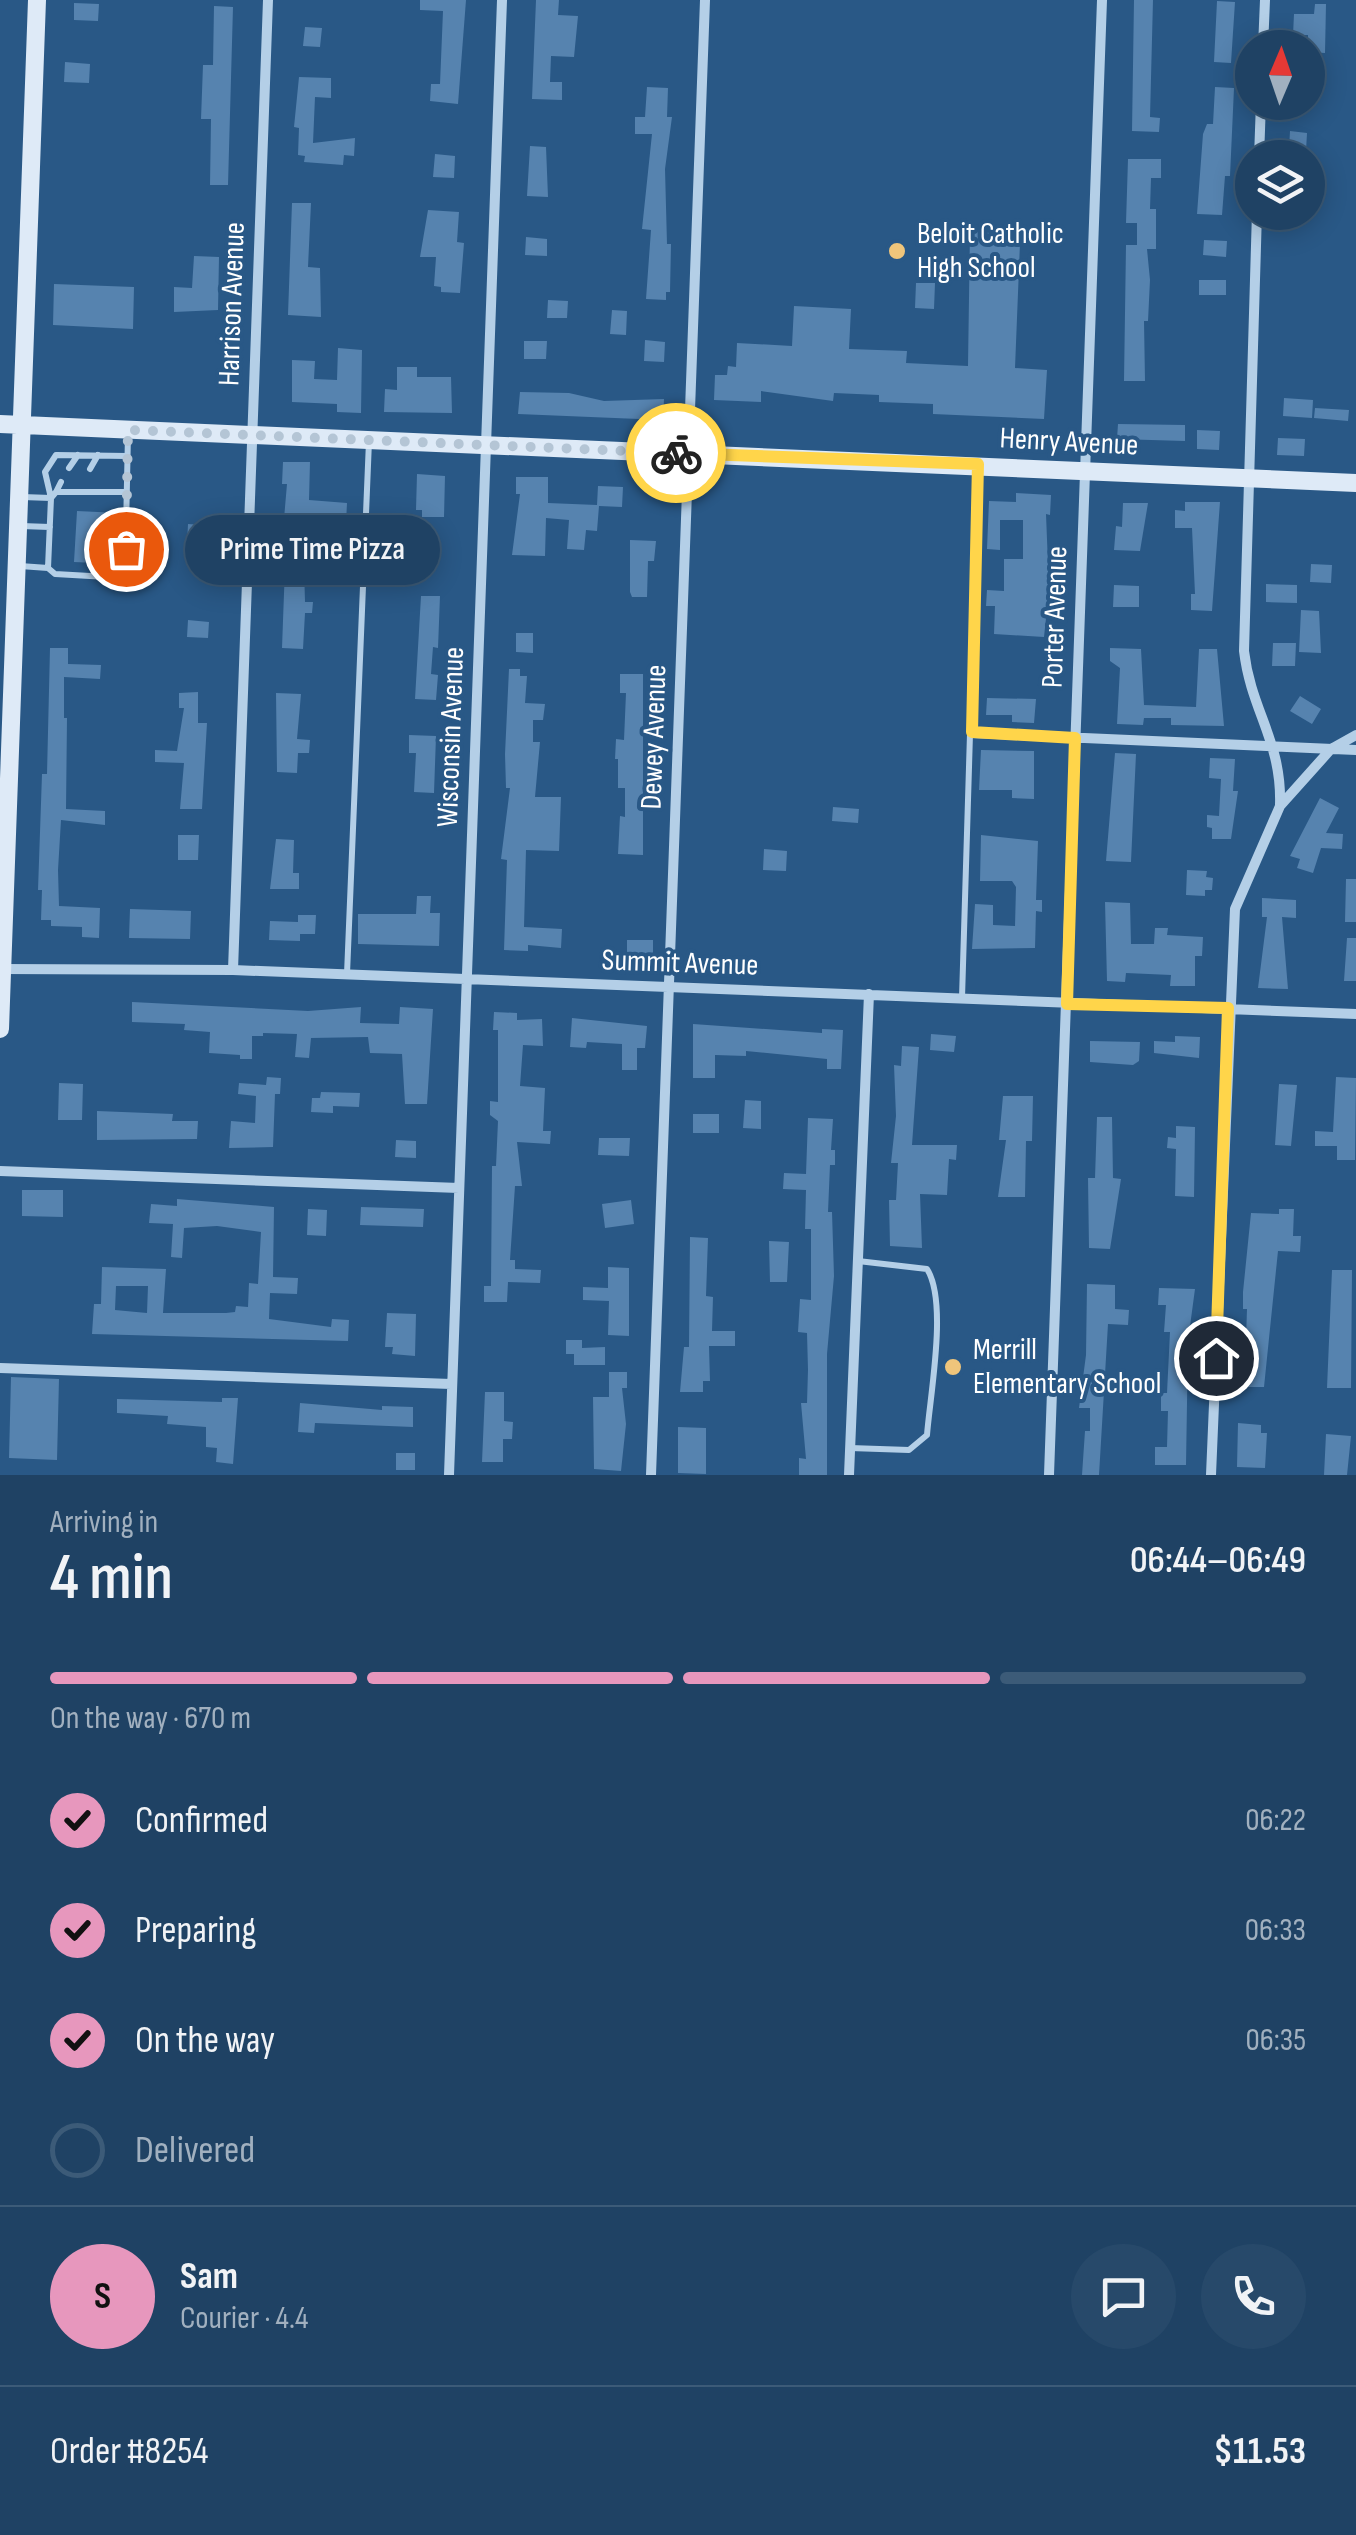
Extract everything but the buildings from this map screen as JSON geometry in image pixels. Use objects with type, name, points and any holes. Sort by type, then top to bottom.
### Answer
[{"type":"street","points":[[0,1029],[6,722],[20,526],[37,0]]},
{"type":"street","name":"Harrison Avenue","points":[[234,970],[268,0]]},
{"type":"street","name":"Wisconsin Avenue","points":[[448,1475],[502,0]]},
{"type":"street","name":"Dewey Avenue","points":[[651,1475],[704,0]]},
{"type":"street","name":"Porter Avenue","points":[[1049,1475],[1102,0]]},
{"type":"street","points":[[1264,30],[1265,0]]},
{"type":"street","points":[[1256,230],[1246,478],[1244,651],[1255,702],[1274,744],[1280,806]]},
{"type":"street","name":"Henry Avenue","points":[[0,424],[1356,483]]},
{"type":"street","points":[[972,732],[1356,750]]},
{"type":"street","points":[[1212,1475],[1235,909],[1280,806],[1331,749],[1356,735]]},
{"type":"street","name":"Summit Avenue","points":[[1,969],[234,970],[1356,1014]]},
{"type":"street","points":[[849,1475],[869,994]]},
{"type":"street","points":[[0,1170],[460,1188]]},
{"type":"street","points":[[0,1368],[451,1384]]},
{"type":"lane","points":[[18,566],[48,568],[55,574],[125,578],[128,430]]},
{"type":"lane","points":[[347,974],[369,440]]},
{"type":"lane","points":[[54,495],[45,472],[56,455],[128,456]]},
{"type":"lane","points":[[69,468],[78,455]]},
{"type":"lane","points":[[90,468],[98,456]]},
{"type":"lane","points":[[962,998],[978,464]]},
{"type":"lane","points":[[48,568],[54,495],[61,482]]},
{"type":"lane","points":[[76,492],[82,482]]},
{"type":"lane","points":[[21,497],[127,492]]},
{"type":"lane","points":[[20,526],[50,527]]},
{"type":"lane","points":[[850,1448],[909,1450],[926,1434],[935,1324],[936,1287],[928,1269],[858,1261]]},
{"type":"way so far","points":[[126,549],[128,430],[676,453]]},
{"type":"place","name":"Beloit Catholic High School","points":[[897,251]]},
{"type":"place","name":"Prime Time Pizza","points":[[126,549]]},
{"type":"place","name":"Merrill Elementary School","points":[[953,1367]]},
{"type":"route","points":[[676,453],[978,464],[972,732],[1075,738],[1067,1004],[1228,1008],[1216,1358]]}]
